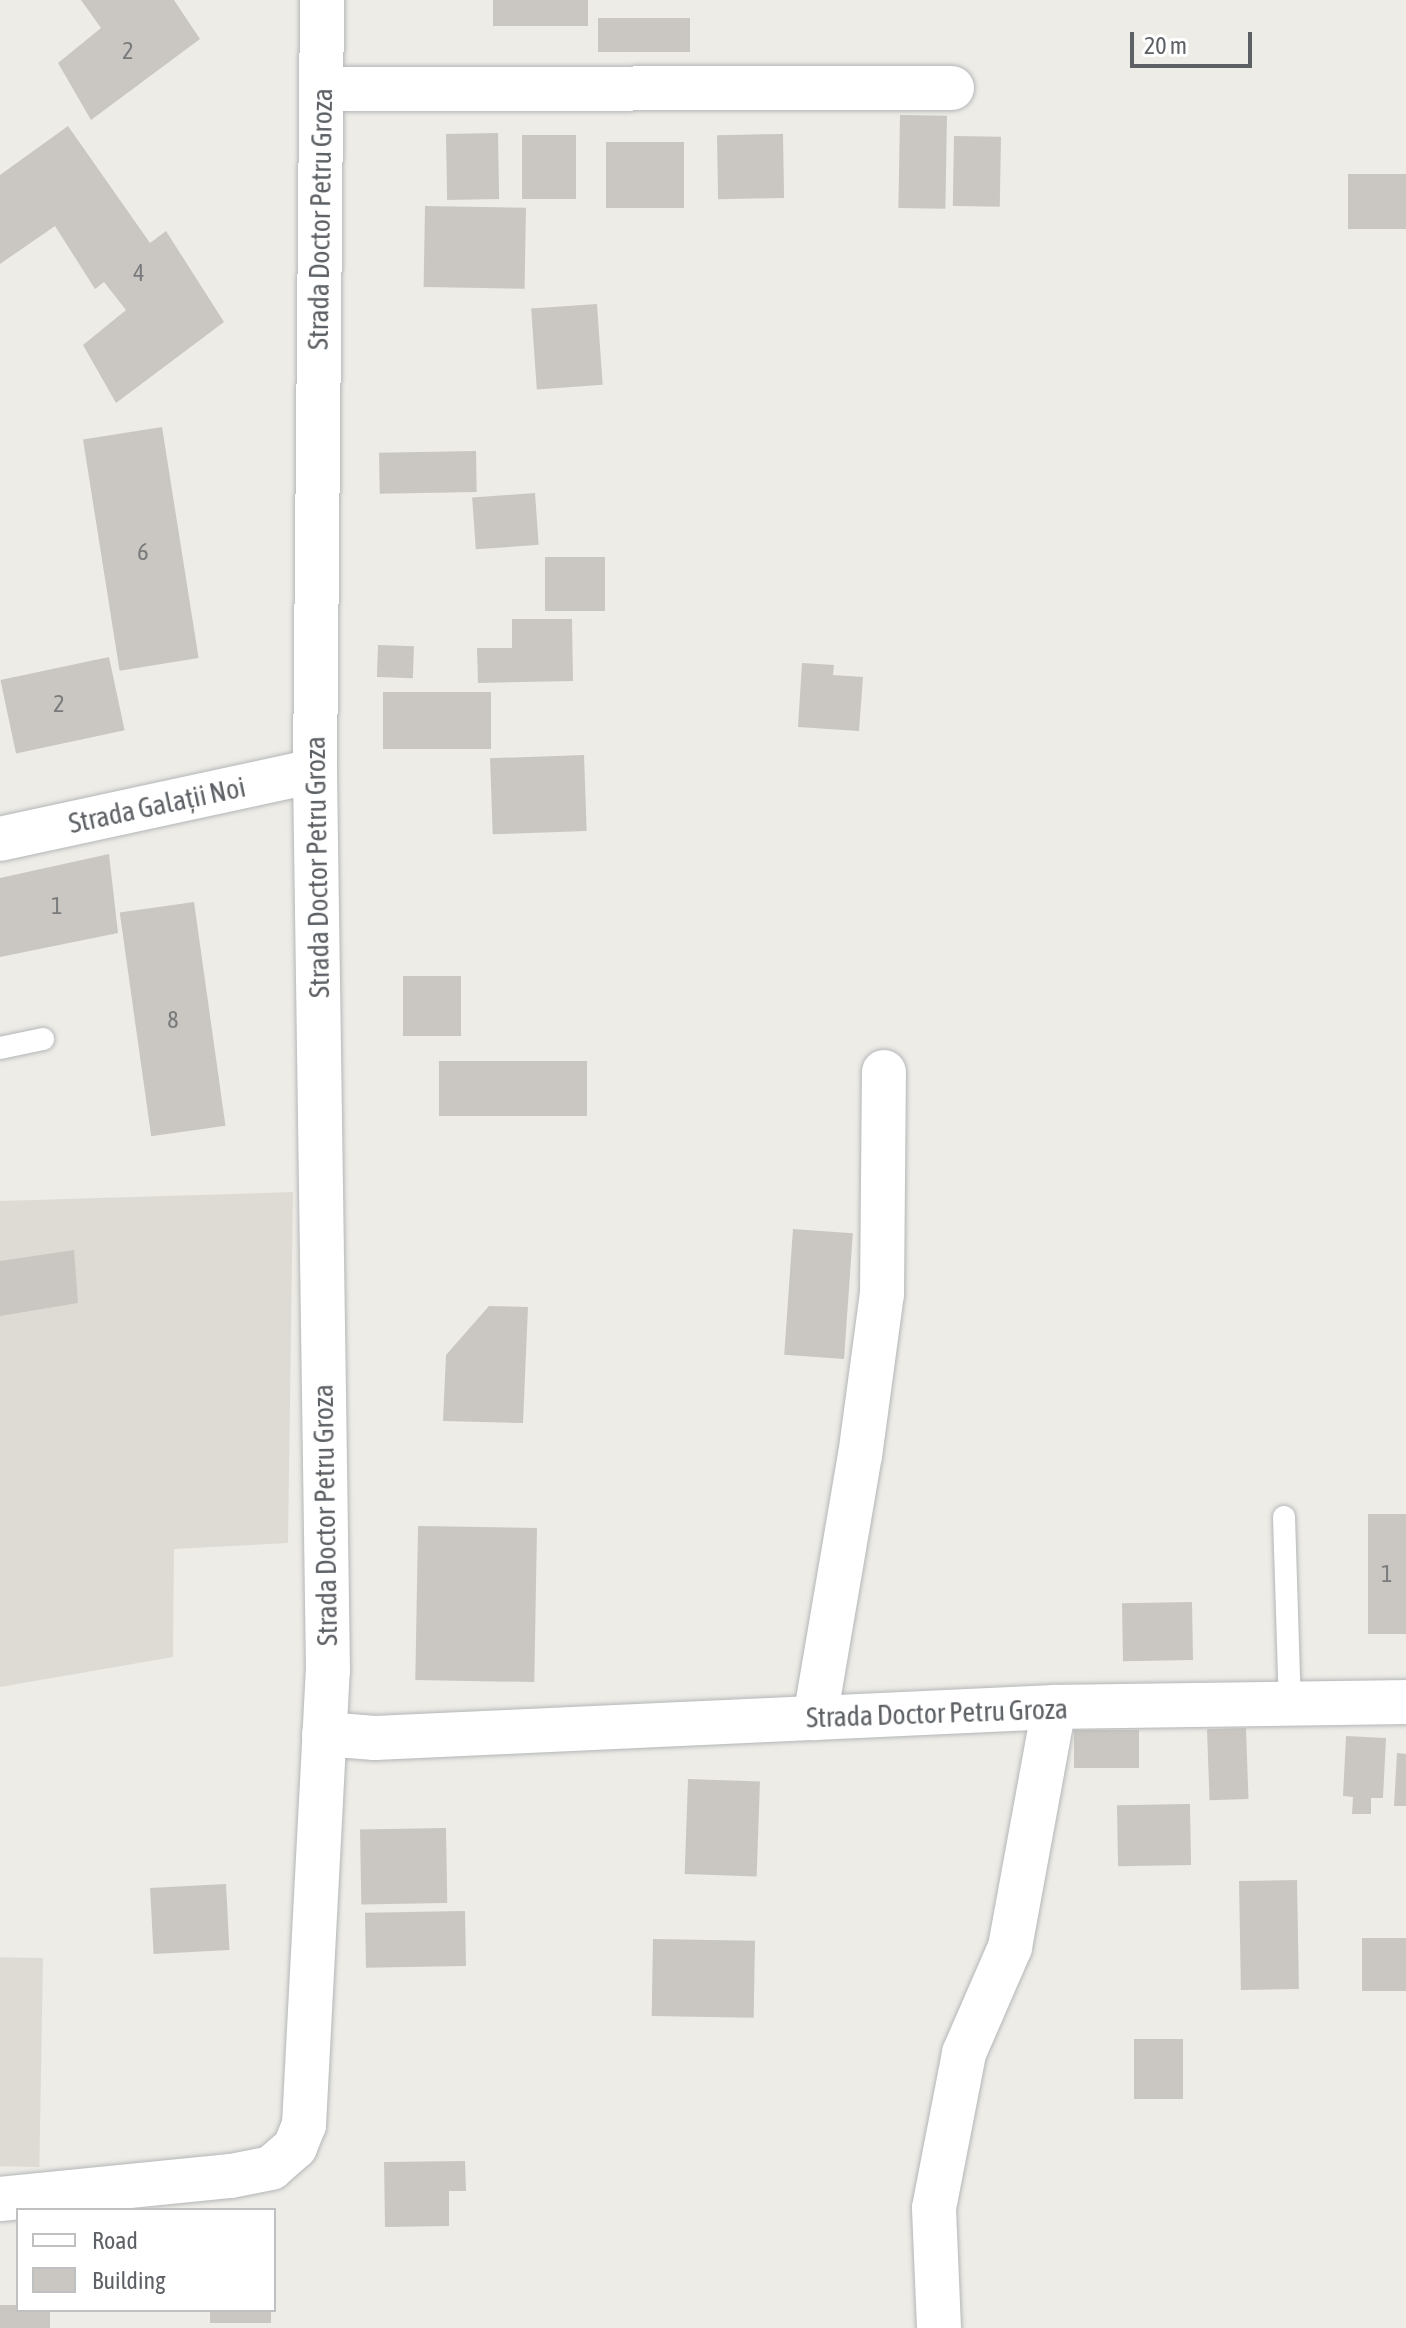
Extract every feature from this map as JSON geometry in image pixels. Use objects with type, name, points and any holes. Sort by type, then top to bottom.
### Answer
[{"type":"street","name":"Strada Doctor Petru Groza","points":[[0,2199],[231,2176],[271,2168],[295,2147],[304,2125],[328,1671],[315,771],[322,0]]},
{"type":"street","points":[[321,89],[952,88]]},
{"type":"street","name":"Strada Galații Noi","points":[[0,839],[315,771]]},
{"type":"street","points":[[815,1718],[860,1456],[882,1294],[884,1072]]},
{"type":"street","name":"Strada Doctor Petru Groza","points":[[324,1734],[389,1738],[1054,1707],[1406,1702]]},
{"type":"street","points":[[939,2328],[934,2208],[964,2053],[1010,1947],[1054,1707]]},
{"type":"lane","points":[[0,1048],[43,1039]]},
{"type":"lane","points":[[1284,1517],[1290,1703]]},
{"type":"shaded area","points":[[293,1192],[288,1543],[174,1549],[173,1657],[0,1687],[0,1201]]},
{"type":"shaded area","points":[[0,1957],[43,1958],[39,2167],[0,2166]]},
{"type":"building","points":[[81,0],[174,0],[200,39],[91,120],[58,63],[101,28]]},
{"type":"building","points":[[493,0],[588,0],[588,26],[493,26]]},
{"type":"building","points":[[598,18],[690,18],[690,52],[598,52]]},
{"type":"building","points":[[900,115],[947,116],[945,209],[898,208]]},
{"type":"building","points":[[68,126],[150,243],[166,231],[224,322],[116,403],[83,345],[126,310],[104,282],[95,289],[55,226],[0,264],[0,175]]},
{"type":"building","points":[[498,133],[499,199],[447,200],[446,134]]},
{"type":"building","points":[[783,134],[784,198],[718,199],[717,135]]},
{"type":"building","points":[[522,135],[576,135],[576,199],[522,199]]},
{"type":"building","points":[[954,136],[1001,137],[1000,207],[953,206]]},
{"type":"building","points":[[606,142],[684,142],[684,208],[606,208]]},
{"type":"building","points":[[1348,174],[1406,174],[1406,229],[1348,229]]},
{"type":"building","points":[[425,206],[526,208],[525,289],[424,287]]},
{"type":"building","points":[[597,304],[603,385],[537,389],[531,309]]},
{"type":"building","points":[[162,427],[199,658],[120,671],[83,440]]},
{"type":"building","points":[[476,451],[477,492],[380,494],[379,453]]},
{"type":"building","points":[[535,493],[539,545],[476,549],[472,497]]},
{"type":"building","points":[[545,557],[605,557],[605,611],[545,611]]},
{"type":"building","points":[[512,619],[572,619],[573,681],[478,683],[477,648],[512,648]]},
{"type":"building","points":[[378,645],[414,646],[413,678],[377,677]]},
{"type":"building","points":[[109,657],[125,730],[16,753],[0,680]]},
{"type":"building","points":[[802,663],[834,665],[833,675],[863,677],[859,731],[798,727]]},
{"type":"building","points":[[383,692],[491,692],[491,749],[383,749]]},
{"type":"building","points":[[584,755],[587,831],[493,834],[490,758]]},
{"type":"building","points":[[109,854],[118,933],[0,957],[0,878]]},
{"type":"building","points":[[194,902],[225,1126],[151,1136],[120,912]]},
{"type":"building","points":[[403,976],[461,976],[461,1036],[403,1036]]},
{"type":"building","points":[[439,1061],[587,1061],[587,1116],[439,1116]]},
{"type":"building","points":[[793,1229],[853,1233],[844,1359],[784,1355]]},
{"type":"building","points":[[74,1250],[78,1303],[0,1316],[0,1261]]},
{"type":"building","points":[[489,1306],[528,1307],[523,1423],[443,1421],[446,1355]]},
{"type":"building","points":[[1368,1514],[1406,1514],[1406,1634],[1368,1634]]},
{"type":"building","points":[[418,1526],[537,1528],[534,1682],[415,1680]]},
{"type":"building","points":[[1192,1602],[1193,1660],[1123,1661],[1122,1603]]},
{"type":"building","points":[[1246,1728],[1248,1799],[1210,1800],[1207,1729]]},
{"type":"building","points":[[1074,1730],[1139,1730],[1139,1768],[1074,1768]]},
{"type":"building","points":[[1346,1736],[1386,1738],[1383,1798],[1371,1798],[1371,1814],[1352,1814],[1353,1797],[1343,1796]]},
{"type":"building","points":[[1397,1753],[1406,1754],[1406,1806],[1394,1806]]},
{"type":"building","points":[[688,1779],[760,1782],[757,1876],[685,1874]]},
{"type":"building","points":[[1190,1804],[1191,1865],[1118,1866],[1117,1805]]},
{"type":"building","points":[[446,1828],[447,1903],[361,1904],[360,1830]]},
{"type":"building","points":[[1297,1880],[1299,1989],[1241,1990],[1239,1881]]},
{"type":"building","points":[[226,1884],[229,1950],[154,1954],[150,1888]]},
{"type":"building","points":[[465,1911],[466,1966],[366,1968],[365,1913]]},
{"type":"building","points":[[1362,1938],[1406,1938],[1406,1991],[1362,1991]]},
{"type":"building","points":[[653,1939],[755,1941],[754,2018],[652,2016]]},
{"type":"building","points":[[1134,2039],[1183,2039],[1183,2099],[1134,2099]]},
{"type":"building","points":[[465,2161],[466,2191],[449,2191],[449,2226],[385,2227],[384,2162]]},
{"type":"building","points":[[0,2305],[16,2305],[16,2312],[50,2312],[50,2328],[0,2328]]},
{"type":"building","points":[[210,2312],[271,2312],[271,2323],[210,2323]]}]
